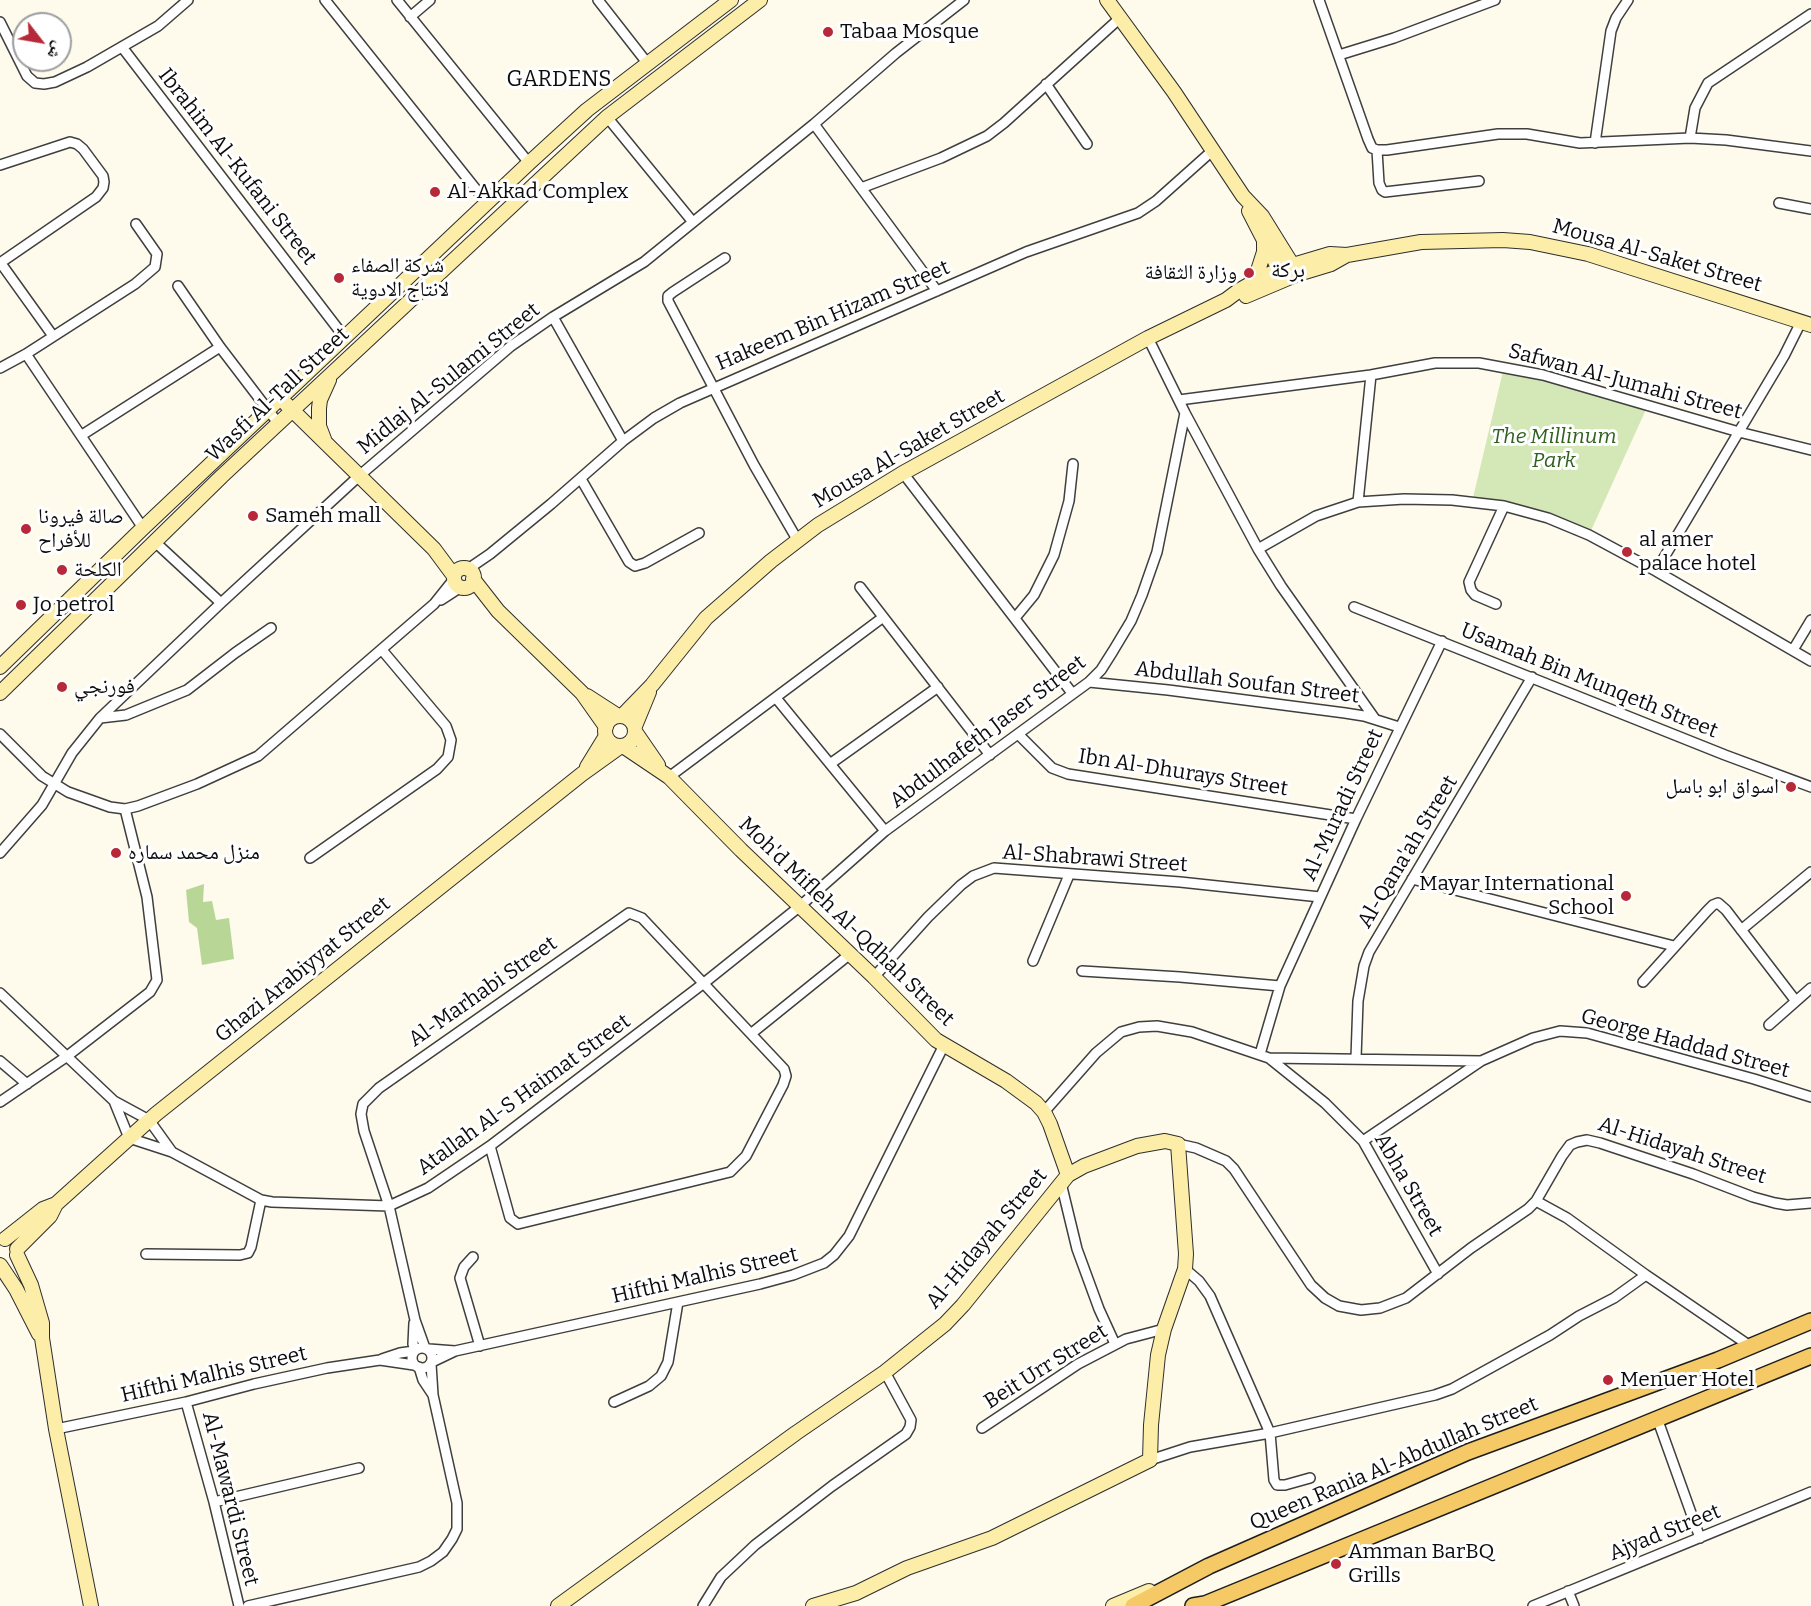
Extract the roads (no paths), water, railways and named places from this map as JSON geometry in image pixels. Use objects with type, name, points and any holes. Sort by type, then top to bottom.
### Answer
[{"type":"main road","name":"Queen Rania Al-Abdullah Street","points":[[1133,1606],[1209,1566],[1468,1452],[1707,1364],[1811,1321]]},
{"type":"main road","points":[[1199,1605],[1811,1356]]},
{"type":"street","points":[[0,22],[27,76],[35,83],[44,84],[55,82],[122,47],[166,21],[188,0]]},
{"type":"street","points":[[325,0],[487,203]]},
{"type":"street","points":[[397,0],[528,164]]},
{"type":"street","points":[[410,17],[430,0]]},
{"type":"street","points":[[598,0],[648,64]]},
{"type":"street","name":"Wasfi Al-Tall Street","points":[[0,668],[268,409],[587,110],[731,0]]},
{"type":"street","name":"Wasfi Al-Tall Street","points":[[0,693],[278,423],[607,117],[760,0]]},
{"type":"street","name":"Midlaj Al-Sulami Street","points":[[0,853],[42,806],[72,753],[100,718],[220,603],[359,476],[511,346],[553,317],[644,262],[814,124],[896,53],[964,0]]},
{"type":"street","points":[[1107,0],[1174,92],[1243,195],[1262,216],[1295,269]]},
{"type":"street","points":[[1319,0],[1368,139],[1372,148],[1377,150],[1498,134],[1527,134],[1566,142],[1595,143],[1690,138],[1726,140],[1811,151]]},
{"type":"street","points":[[1340,55],[1394,38],[1495,0]]},
{"type":"street","points":[[1595,143],[1611,31],[1622,2]]},
{"type":"street","points":[[861,188],[969,146],[1004,123],[1120,18]]},
{"type":"street","points":[[1690,138],[1695,108],[1708,83],[1809,18]]},
{"type":"street","name":"Ibrahim Al-Kufani Street","points":[[122,47],[345,338]]},
{"type":"street","points":[[1046,84],[1087,144]]},
{"type":"street","points":[[607,117],[692,221]]},
{"type":"street","points":[[814,124],[937,291]]},
{"type":"street","points":[[0,165],[70,142],[84,149],[103,176],[103,188],[96,196],[0,262],[53,336]]},
{"type":"street","points":[[1377,150],[1379,183],[1385,192],[1479,181]]},
{"type":"street","name":"Hakeem Bin Hizam Street","points":[[125,809],[197,784],[258,756],[490,554],[623,441],[654,418],[714,387],[1026,252],[1138,213],[1156,201],[1212,151]]},
{"type":"street","points":[[1243,195],[1282,275]]},
{"type":"street","points":[[1779,203],[1811,210]]},
{"type":"street","points":[[0,368],[26,354],[135,284],[155,267],[157,254],[136,224]]},
{"type":"street","points":[[1254,283],[1263,252],[1264,238]]},
{"type":"street","name":"Mousa Al-Saket Street","points":[[1226,300],[1239,299],[1295,269],[1331,264],[1347,255],[1421,242],[1503,240],[1530,242],[1588,254],[1806,323]]},
{"type":"street","points":[[725,258],[668,296],[668,302],[770,494],[798,541]]},
{"type":"street","name":"Mousa Al-Saket Street","points":[[620,716],[652,685],[706,618],[763,568],[818,525],[903,473],[1148,339],[1226,300],[1254,283],[1282,275]]},
{"type":"street","points":[[178,286],[220,347],[278,423]]},
{"type":"street","points":[[553,317],[623,441]]},
{"type":"street","points":[[1656,571],[1806,323]]},
{"type":"street","points":[[1148,339],[1258,549],[1281,586],[1375,719]]},
{"type":"street","points":[[82,435],[220,347]]},
{"type":"street","points":[[26,354],[143,528]]},
{"type":"street","name":"Safwan Al-Jumahi Street","points":[[1179,400],[1371,375],[1435,363],[1462,362],[1543,375],[1739,432],[1811,450]]},
{"type":"street","points":[[331,448],[321,433],[318,417],[320,400],[333,373]]},
{"type":"street","points":[[1358,502],[1371,375]]},
{"type":"street","points":[[280,398],[582,693],[620,716],[630,719],[635,730],[631,742],[622,746],[611,743],[582,693]]},
{"type":"street","name":"Abdulhafeth Jaser Street","points":[[799,907],[885,831],[1019,735],[1089,682],[1101,670],[1131,621],[1157,552],[1185,413]]},
{"type":"street","points":[[1015,618],[1034,595],[1054,555],[1069,501],[1073,464]]},
{"type":"street","points":[[903,473],[1072,693]]},
{"type":"street","points":[[581,479],[629,562],[636,566],[699,533]]},
{"type":"street","points":[[1258,549],[1316,516],[1358,502],[1404,499],[1452,500],[1504,506],[1581,531],[1656,571],[1811,661]]},
{"type":"street","points":[[1496,604],[1475,595],[1469,582],[1504,506]]},
{"type":"street","points":[[154,541],[220,603]]},
{"type":"street","points":[[860,587],[990,755]]},
{"type":"street","name":"Usamah Bin Munqeth Street","points":[[1354,608],[1811,787]]},
{"type":"street","points":[[666,774],[776,698],[882,618]]},
{"type":"street","points":[[1793,650],[1811,620]]},
{"type":"street","points":[[100,718],[126,715],[187,690],[271,628]]},
{"type":"street","name":"Al-Muradi Street","points":[[1264,1056],[1271,1013],[1280,986],[1399,727],[1442,641]]},
{"type":"street","points":[[310,858],[437,769],[448,757],[451,740],[446,726],[382,650]]},
{"type":"street","name":"Al-Qana'ah Street","points":[[1356,1058],[1358,1001],[1364,966],[1369,952],[1532,677]]},
{"type":"street","name":"Abdullah Soufan Street","points":[[1089,682],[1283,704],[1345,713],[1399,727]]},
{"type":"street","name":"Mousa Al-Saket Street","points":[[635,730],[652,685]]},
{"type":"street","points":[[830,764],[938,687]]},
{"type":"street","points":[[776,698],[885,831]]},
{"type":"street","points":[[606,732],[610,720],[620,716]]},
{"type":"street","name":"Moh'd Mifleh Al-Qdhah Street","points":[[635,730],[666,774],[799,907],[874,976],[944,1046],[1022,1091],[1044,1112],[1065,1179]]},
{"type":"street","name":"Ghazi Arabiyyat Street","points":[[582,774],[606,732]]},
{"type":"street","points":[[0,734],[32,767],[54,785],[85,799],[125,809],[147,897],[158,975],[150,992],[66,1057],[0,1102]]},
{"type":"street","name":"Ibn Al-Dhurays Street","points":[[1019,735],[1052,768],[1068,774],[1356,819]]},
{"type":"street","name":"Moh'd Mifleh Al-Qdhah Street","points":[[622,746],[666,774]]},
{"type":"street","name":"Ghazi Arabiyyat Street","points":[[2,1240],[43,1209],[56,1204],[149,1120],[582,774],[622,746]]},
{"type":"street","name":"Al-Shabrawi Street","points":[[874,976],[928,916],[973,876],[983,871],[1000,868],[1180,882],[1320,897]]},
{"type":"street","points":[[1741,930],[1811,872]]},
{"type":"street","points":[[1033,961],[1069,875]]},
{"type":"street","points":[[1412,879],[1674,946]]},
{"type":"street","points":[[1643,982],[1713,905],[1719,903],[1795,1000]]},
{"type":"street","name":"Atallah Al-S Haimat Street","points":[[129,1138],[172,1152],[261,1200],[389,1206],[428,1188],[490,1146],[704,983],[799,907]]},
{"type":"street","name":"Al-Marhabi Street","points":[[389,1206],[364,1131],[361,1114],[363,1104],[379,1088],[629,913],[642,918],[704,983]]},
{"type":"street","points":[[752,1033],[850,954]]},
{"type":"street","points":[[1082,971],[1280,986]]},
{"type":"street","points":[[490,1146],[510,1218],[518,1224],[730,1172],[746,1156],[786,1076],[780,1062],[704,983]]},
{"type":"street","points":[[1769,1025],[1811,988]]},
{"type":"street","points":[[0,993],[114,1101],[149,1120]]},
{"type":"street","name":"Abha Street","points":[[1044,1112],[1095,1053],[1121,1032],[1139,1027],[1157,1026],[1184,1030],[1264,1056],[1326,1103],[1363,1141],[1438,1274]]},
{"type":"street","name":"George Haddad Street","points":[[1363,1141],[1481,1061],[1548,1033],[1573,1031],[1754,1079],[1811,1097]]},
{"type":"street","name":"Hifthi Malhis Street","points":[[431,1363],[455,1351],[678,1302],[812,1269],[834,1255],[849,1236],[944,1046]]},
{"type":"street","points":[[1264,1056],[1481,1061]]},
{"type":"street","points":[[0,1061],[27,1084]]},
{"type":"street","points":[[114,1101],[129,1138]]},
{"type":"street","name":"Atallah Al-S Haimat Street","points":[[149,1120],[172,1152]]},
{"type":"street","name":"Al-Hidayah Street","points":[[557,1606],[796,1433],[885,1372],[953,1316],[1065,1179],[1084,1166],[1137,1146],[1165,1141],[1215,1155],[1226,1161],[1234,1169],[1311,1286],[1339,1306],[1370,1310],[1395,1303],[1423,1286],[1536,1201],[1570,1146],[1587,1140],[1693,1174],[1753,1197],[1787,1205],[1811,1203]]},
{"type":"street","points":[[1150,1460],[1153,1393],[1158,1355],[1164,1329],[1185,1269],[1186,1243],[1178,1144]]},
{"type":"street","points":[[1065,1179],[1077,1248],[1099,1309],[1115,1344]]},
{"type":"street","points":[[146,1254],[240,1255],[248,1253],[261,1200]]},
{"type":"street","points":[[1536,1201],[1567,1218],[1750,1346]]},
{"type":"street","name":"Ghazi Arabiyyat Street","points":[[0,1265],[12,1263],[17,1252],[50,1216],[56,1204]]},
{"type":"street","points":[[248,1606],[419,1567],[442,1552],[457,1528],[458,1511],[445,1441],[433,1395],[432,1356],[415,1320],[389,1206]]},
{"type":"street","points":[[2,1240],[10,1240],[17,1252],[42,1323],[42,1338],[56,1429],[91,1606]]},
{"type":"street","points":[[473,1257],[464,1267],[460,1278],[480,1346]]},
{"type":"street","points":[[0,1265],[16,1289],[42,1338]]},
{"type":"street","points":[[1185,1269],[1210,1296],[1270,1433],[1274,1480],[1277,1485],[1285,1485],[1310,1478]]},
{"type":"street","points":[[813,1606],[858,1599],[907,1568],[992,1538],[1150,1460],[1190,1447],[1270,1433],[1421,1400],[1452,1389],[1614,1298],[1646,1275]]},
{"type":"street","points":[[614,1402],[649,1386],[661,1376],[671,1352],[678,1302]]},
{"type":"street","points":[[415,1320],[413,1344],[415,1351],[412,1360],[433,1395]]},
{"type":"street","name":"Beit Urr Street","points":[[982,1428],[1078,1364],[1115,1344],[1164,1329]]},
{"type":"street","points":[[415,1351],[427,1349]]},
{"type":"street","name":"Hifthi Malhis Street","points":[[427,1349],[455,1351]]},
{"type":"street","name":"Hifthi Malhis Street","points":[[56,1429],[186,1402],[327,1368],[380,1360],[391,1355],[415,1351]]},
{"type":"street","name":"Hifthi Malhis Street","points":[[380,1360],[417,1366]]},
{"type":"street","points":[[417,1366],[425,1368],[431,1363]]},
{"type":"street","points":[[703,1606],[721,1577],[764,1538],[906,1434],[911,1420],[885,1372]]},
{"type":"street","name":"Al-Mawardi Street","points":[[186,1402],[214,1502],[239,1606]]},
{"type":"street","points":[[1657,1419],[1700,1538]]},
{"type":"street","points":[[214,1502],[359,1468]]},
{"type":"street","name":"Ajyad Street","points":[[1533,1606],[1811,1492]]},
{"type":"street","points":[[1113,1606],[1209,1566]]},
{"type":"street","points":[[1568,1592],[1574,1606]]},
{"type":"place","name":"Tabaa Mosque","points":[[828,32]]},
{"type":"place","name":"Al-Akkad Complex","points":[[435,192]]},
{"type":"place","name":"وزارة الثقافة","points":[[1249,273]]},
{"type":"place","name":"شركة الصفاء لانتاج الادوية","points":[[339,278]]},
{"type":"place","name":"Sameh mall","points":[[253,516]]},
{"type":"place","name":"صالة فيرونا للأفراح","points":[[26,529]]},
{"type":"place","name":"al amer palace hotel","points":[[1627,552]]},
{"type":"place","name":"الكلحة","points":[[62,570]]},
{"type":"place","name":"Jo petrol","points":[[21,605]]},
{"type":"place","name":"فورنجي","points":[[62,687]]},
{"type":"place","name":"اسواق ابو باسل","points":[[1791,787]]},
{"type":"place","name":"منزل محمد سماره","points":[[116,853]]},
{"type":"place","name":"Mayar International School","points":[[1626,896]]},
{"type":"place","name":"Menuer Hotel","points":[[1608,1380]]},
{"type":"place","name":"Amman BarBQ Grills","points":[[1336,1564]]},
{"type":"district","name":"GARDENS","points":[[559,80]]},
{"type":"district","name":"بركة","points":[[1288,271]]},
{"type":"park label","name":"The Millinum Park","points":[[1554,449]]}]
